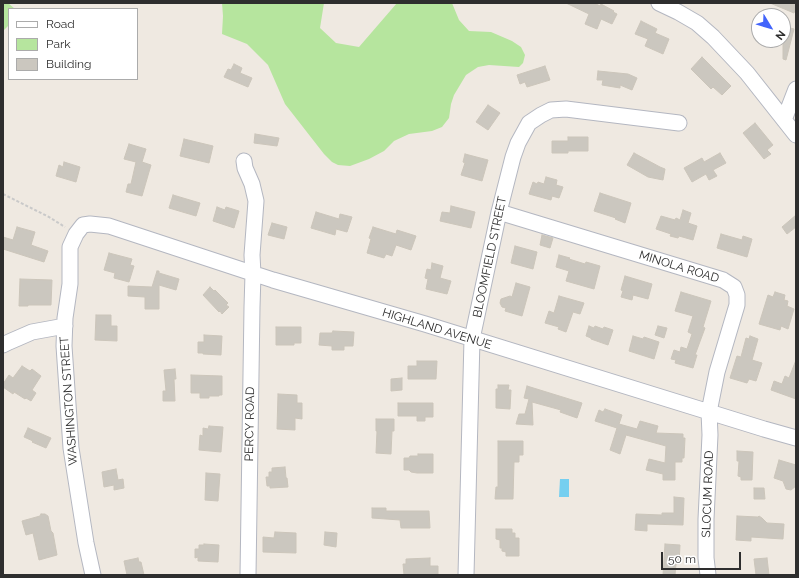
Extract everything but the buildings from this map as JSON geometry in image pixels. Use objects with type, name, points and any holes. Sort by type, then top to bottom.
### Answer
[{"type":"street","points":[[668,5],[697,23],[747,72],[796,135]]},
{"type":"street","points":[[784,120],[796,89]]},
{"type":"street","name":"BLOOMFIELD STREET","points":[[466,575],[472,339],[499,212],[518,144],[529,123],[551,110],[566,109],[680,123]]},
{"type":"street","name":"PERCY ROAD","points":[[244,161],[256,201],[252,255],[253,274],[248,575]]},
{"type":"street","name":"MINOLA ROAD","points":[[499,212],[724,280],[734,287],[737,295],[737,305],[716,372],[709,412]]},
{"type":"street","name":"HIGHLAND AVENUE","points":[[78,231],[83,225],[90,224],[108,226],[253,274],[425,324],[796,438]]},
{"type":"street","name":"WASHINGTON STREET","points":[[78,231],[70,247],[70,284],[65,318],[64,346],[71,448],[86,544],[93,575]]},
{"type":"street","points":[[3,346],[32,332],[65,326]]},
{"type":"street","name":"SLOCUM ROAD","points":[[708,575],[706,558],[706,519],[710,435],[709,412]]},
{"type":"path","points":[[3,194],[78,231]]},
{"type":"green space","points":[[3,3],[8,3],[14,8],[8,8],[8,26],[3,31]]},
{"type":"green space","points":[[222,3],[324,3],[320,28],[336,43],[359,47],[397,3],[452,3],[459,20],[469,31],[491,32],[512,41],[521,47],[525,55],[523,63],[519,67],[489,65],[478,67],[466,75],[454,95],[449,118],[442,127],[432,131],[409,134],[394,141],[384,151],[369,159],[350,166],[338,165],[332,162],[324,154],[285,104],[268,65],[247,44],[222,34]]},
{"type":"water","points":[[560,479],[569,479],[569,497],[559,497]]}]
